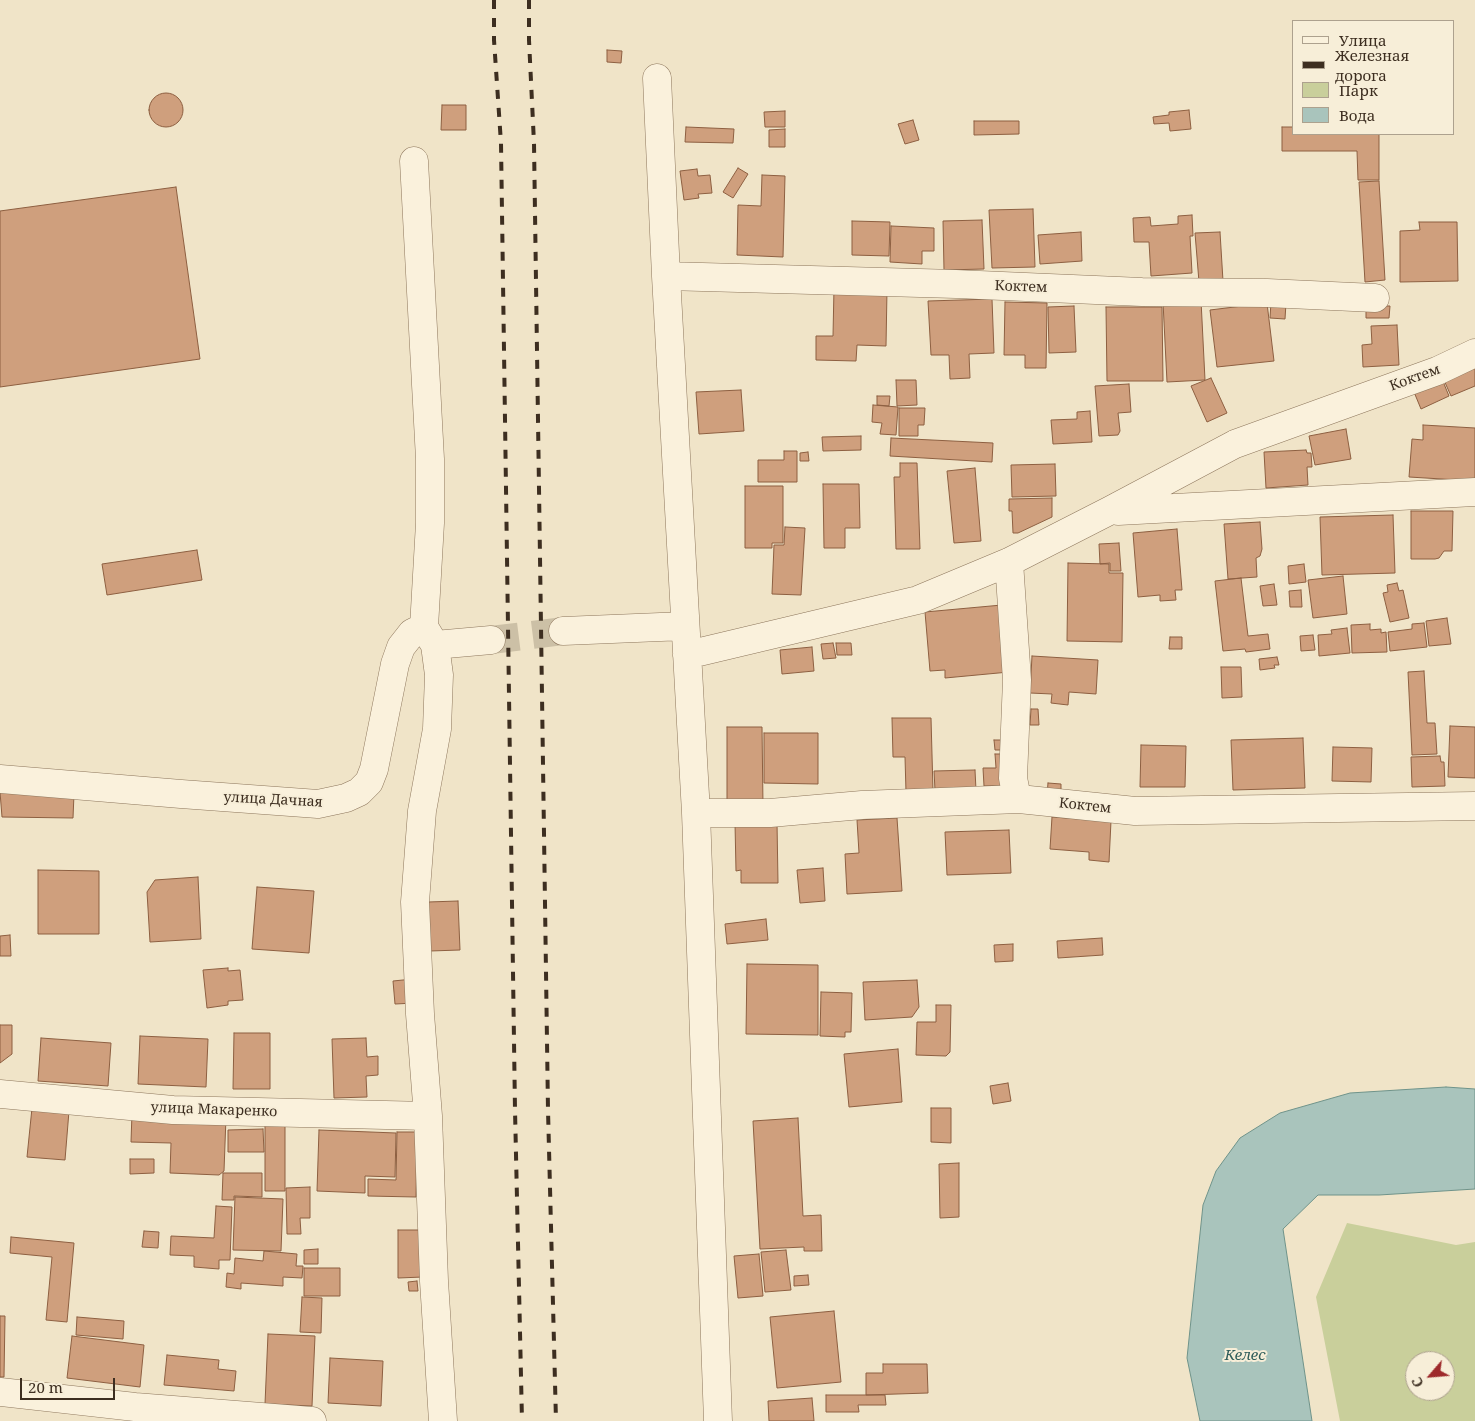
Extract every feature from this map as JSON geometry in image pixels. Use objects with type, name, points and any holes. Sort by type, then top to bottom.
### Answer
[{"type":"street","points":[[656,78],[696,813],[718,1421]]},
{"type":"street","points":[[414,161],[430,459],[430,636],[438,675],[437,729],[422,811],[415,902],[420,1014],[428,1116],[434,1281],[444,1421]]},
{"type":"street","name":"Коктем","points":[[666,276],[1142,292],[1267,293],[1375,298]]},
{"type":"street","name":"Коктем","points":[[687,655],[918,600],[1009,562],[1235,444],[1438,371],[1475,353]]},
{"type":"street","name":"Коктем","points":[[1109,511],[1475,492]]},
{"type":"street","points":[[1009,562],[1017,680],[1013,778],[1019,799]]},
{"type":"street","points":[[563,631],[685,626]]},
{"type":"street","name":"улица Дачная","points":[[0,779],[318,804],[346,798],[359,792],[369,782],[374,769],[395,664],[401,646],[412,633],[430,636]]},
{"type":"street","points":[[430,636],[491,640]]},
{"type":"street","name":"Коктем","points":[[696,813],[770,813],[862,805],[1019,799],[1136,811],[1475,806]]},
{"type":"street","name":"улица Макаренко","points":[[0,1094],[173,1110],[428,1116]]},
{"type":"street","points":[[0,1392],[135,1407],[312,1421]]},
{"type":"green space","points":[[1347,1223],[1456,1245],[1475,1242],[1475,1421],[1340,1421],[1316,1297]]},
{"type":"water","name":"Келес","points":[[1446,1087],[1475,1089],[1475,1189],[1379,1195],[1318,1195],[1283,1229],[1312,1421],[1200,1421],[1187,1358],[1203,1205],[1216,1171],[1240,1138],[1280,1113],[1350,1093]]},
{"type":"building","points":[[607,50],[622,51],[621,63],[607,62]]},
{"type":"building","points":[[166,93],[178,98],[183,110],[178,122],[166,127],[154,122],[149,110],[154,98]]},
{"type":"building","points":[[442,105],[466,105],[466,130],[441,130]]},
{"type":"building","points":[[1189,110],[1191,129],[1170,131],[1169,123],[1154,124],[1153,117],[1169,115],[1169,112]]},
{"type":"building","points":[[785,111],[785,127],[765,127],[764,112]]},
{"type":"building","points":[[913,120],[919,140],[905,144],[898,124]]},
{"type":"building","points":[[974,121],[1019,121],[1019,134],[974,135]]},
{"type":"building","points":[[686,127],[734,129],[733,143],[685,142]]},
{"type":"building","points":[[1282,127],[1292,127],[1292,135],[1379,135],[1379,180],[1358,180],[1357,151],[1282,151]]},
{"type":"building","points":[[785,129],[785,147],[769,147],[769,130]]},
{"type":"building","points":[[738,168],[748,174],[733,198],[723,192]]},
{"type":"building","points":[[697,169],[698,176],[710,175],[712,193],[698,194],[699,198],[684,200],[680,171]]},
{"type":"building","points":[[762,175],[785,176],[783,257],[737,255],[738,205],[761,206]]},
{"type":"building","points":[[1379,181],[1385,280],[1365,282],[1359,182]]},
{"type":"building","points":[[176,187],[200,359],[0,387],[0,211]]},
{"type":"building","points":[[1033,209],[1035,267],[992,268],[989,210]]},
{"type":"building","points":[[1192,215],[1193,236],[1190,236],[1192,273],[1151,276],[1149,242],[1134,242],[1133,218],[1150,217],[1151,226],[1178,224],[1178,216]]},
{"type":"building","points":[[982,220],[984,269],[944,270],[943,221]]},
{"type":"building","points":[[852,221],[890,222],[889,256],[852,255]]},
{"type":"building","points":[[1419,222],[1457,222],[1458,281],[1400,282],[1400,231],[1420,230]]},
{"type":"building","points":[[891,226],[934,228],[934,251],[922,251],[922,264],[890,262]]},
{"type":"building","points":[[1081,232],[1082,261],[1040,264],[1038,235]]},
{"type":"building","points":[[1220,232],[1223,281],[1199,282],[1195,233]]},
{"type":"building","points":[[834,288],[887,290],[886,346],[857,345],[856,361],[816,360],[816,336],[833,336]]},
{"type":"building","points":[[992,299],[994,353],[969,354],[970,378],[950,379],[949,355],[931,355],[928,301]]},
{"type":"building","points":[[1201,300],[1205,380],[1167,382],[1163,302]]},
{"type":"building","points":[[1005,302],[1047,303],[1046,368],[1025,368],[1025,355],[1004,355]]},
{"type":"building","points":[[1271,302],[1286,303],[1285,319],[1270,318]]},
{"type":"building","points":[[1267,303],[1274,361],[1217,367],[1210,310]]},
{"type":"building","points":[[1074,306],[1076,352],[1049,353],[1048,307]]},
{"type":"building","points":[[1366,306],[1390,306],[1389,318],[1366,318]]},
{"type":"building","points":[[1106,307],[1162,307],[1163,381],[1107,381]]},
{"type":"building","points":[[1397,325],[1399,365],[1363,367],[1362,345],[1372,344],[1371,326]]},
{"type":"building","points":[[1475,365],[1475,386],[1451,396],[1443,378]]},
{"type":"building","points":[[1211,378],[1227,413],[1207,422],[1191,386]]},
{"type":"building","points":[[1442,379],[1449,396],[1421,409],[1414,392]]},
{"type":"building","points":[[896,380],[916,380],[917,405],[897,406]]},
{"type":"building","points":[[1129,384],[1131,412],[1118,413],[1120,431],[1118,435],[1099,436],[1095,386]]},
{"type":"building","points":[[741,390],[744,431],[699,434],[696,392]]},
{"type":"building","points":[[877,396],[890,396],[889,406],[877,405]]},
{"type":"building","points":[[873,405],[898,407],[896,435],[880,434],[882,423],[872,422]]},
{"type":"building","points":[[899,408],[925,408],[924,425],[918,425],[918,436],[899,436]]},
{"type":"building","points":[[1090,411],[1092,442],[1053,444],[1051,420],[1077,419],[1077,412]]},
{"type":"building","points":[[1423,425],[1475,428],[1475,481],[1409,477],[1412,439],[1423,440]]},
{"type":"building","points":[[1346,429],[1351,459],[1315,465],[1309,436]]},
{"type":"building","points":[[861,436],[861,450],[823,451],[822,437]]},
{"type":"building","points":[[891,438],[993,443],[992,462],[890,456]]},
{"type":"building","points":[[1306,450],[1307,453],[1311,453],[1312,467],[1307,467],[1308,485],[1266,488],[1264,452]]},
{"type":"building","points":[[784,451],[797,451],[797,482],[758,482],[758,460],[784,460]]},
{"type":"building","points":[[808,452],[809,461],[800,461],[800,453]]},
{"type":"building","points":[[900,463],[917,463],[920,549],[896,549],[894,477],[900,477]]},
{"type":"building","points":[[1055,464],[1056,496],[1012,497],[1011,465]]},
{"type":"building","points":[[975,468],[981,541],[954,543],[947,471]]},
{"type":"building","points":[[823,484],[859,484],[860,528],[845,528],[845,548],[824,548]]},
{"type":"building","points":[[745,486],[783,486],[783,543],[772,543],[772,548],[745,548]]},
{"type":"building","points":[[1052,498],[1052,517],[1018,533],[1013,533],[1012,511],[1009,511],[1009,499]]},
{"type":"building","points":[[1411,511],[1453,511],[1452,551],[1444,551],[1439,558],[1435,559],[1411,559]]},
{"type":"building","points":[[1393,515],[1395,573],[1322,575],[1320,517]]},
{"type":"building","points":[[1260,522],[1262,549],[1260,556],[1256,558],[1257,577],[1228,579],[1224,524]]},
{"type":"building","points":[[785,527],[805,528],[801,595],[772,594],[774,545],[784,545]]},
{"type":"building","points":[[1177,529],[1182,590],[1175,590],[1176,600],[1160,601],[1160,595],[1138,597],[1133,533]]},
{"type":"building","points":[[1119,543],[1121,571],[1110,571],[1110,563],[1100,564],[1099,544]]},
{"type":"building","points":[[197,550],[202,580],[107,595],[102,564]]},
{"type":"building","points":[[1068,563],[1109,564],[1109,573],[1123,573],[1122,642],[1067,641]]},
{"type":"building","points":[[1304,564],[1306,582],[1289,584],[1288,566]]},
{"type":"building","points":[[1343,576],[1347,614],[1313,618],[1308,580]]},
{"type":"building","points":[[1241,578],[1248,636],[1268,634],[1270,649],[1246,652],[1245,649],[1223,651],[1215,581]]},
{"type":"building","points":[[1397,583],[1399,591],[1403,590],[1409,618],[1390,622],[1383,593],[1388,592],[1387,585]]},
{"type":"building","points":[[1274,584],[1277,605],[1263,606],[1260,586]]},
{"type":"building","points":[[1301,590],[1302,607],[1290,607],[1289,591]]},
{"type":"building","points":[[1002,605],[1009,672],[945,678],[945,670],[930,671],[925,612]]},
{"type":"building","points":[[1447,618],[1451,644],[1429,646],[1426,621]]},
{"type":"building","points":[[1424,623],[1427,647],[1390,651],[1388,632],[1412,629],[1412,624]]},
{"type":"building","points":[[1370,624],[1370,630],[1381,629],[1381,633],[1386,632],[1387,652],[1352,653],[1351,625]]},
{"type":"building","points":[[1347,628],[1350,653],[1319,656],[1318,635],[1332,634],[1331,630]]},
{"type":"building","points":[[1313,635],[1315,650],[1301,651],[1300,636]]},
{"type":"building","points":[[1170,637],[1182,637],[1182,649],[1169,649]]},
{"type":"building","points":[[833,643],[836,658],[823,659],[821,644]]},
{"type":"building","points":[[836,643],[851,643],[852,655],[837,655]]},
{"type":"building","points":[[812,647],[814,671],[782,674],[780,650]]},
{"type":"building","points":[[1032,656],[1098,660],[1096,694],[1069,692],[1068,705],[1051,703],[1052,694],[1030,693]]},
{"type":"building","points":[[1277,657],[1279,665],[1274,665],[1275,668],[1260,670],[1259,659]]},
{"type":"building","points":[[1221,667],[1241,667],[1242,697],[1222,698]]},
{"type":"building","points":[[1424,671],[1427,723],[1435,723],[1437,754],[1412,755],[1408,672]]},
{"type":"building","points":[[1031,709],[1038,709],[1039,725],[1030,725]]},
{"type":"building","points":[[892,718],[931,718],[933,791],[906,792],[905,757],[893,757]]},
{"type":"building","points":[[1450,726],[1475,727],[1475,778],[1448,777]]},
{"type":"building","points":[[727,727],[762,727],[763,806],[727,807]]},
{"type":"building","points":[[764,733],[818,733],[818,784],[764,783]]},
{"type":"building","points":[[1303,738],[1305,788],[1233,790],[1231,740]]},
{"type":"building","points":[[994,740],[1005,740],[1005,750],[995,750]]},
{"type":"building","points":[[1141,745],[1186,746],[1185,787],[1140,787]]},
{"type":"building","points":[[1333,747],[1372,748],[1371,782],[1332,781]]},
{"type":"building","points":[[995,754],[1003,754],[1007,786],[984,786],[983,768],[996,768]]},
{"type":"building","points":[[1440,756],[1441,762],[1444,762],[1445,786],[1412,787],[1411,757]]},
{"type":"building","points":[[975,770],[976,790],[935,790],[934,771]]},
{"type":"building","points":[[1048,783],[1061,784],[1061,796],[1047,795]]},
{"type":"building","points":[[0,792],[74,794],[73,818],[2,817]]},
{"type":"building","points":[[1052,817],[1111,821],[1109,862],[1089,860],[1089,852],[1050,849]]},
{"type":"building","points":[[897,818],[902,891],[847,894],[845,854],[859,853],[857,820]]},
{"type":"building","points":[[777,822],[778,883],[741,883],[741,870],[736,871],[735,823]]},
{"type":"building","points":[[1009,830],[1011,873],[947,875],[945,832]]},
{"type":"building","points":[[823,868],[825,901],[800,903],[797,870]]},
{"type":"building","points":[[38,870],[99,871],[99,934],[38,934]]},
{"type":"building","points":[[198,877],[201,939],[150,942],[147,892],[155,880]]},
{"type":"building","points":[[257,887],[314,891],[309,953],[252,949]]},
{"type":"building","points":[[458,901],[460,950],[430,951],[428,902]]},
{"type":"building","points":[[766,919],[768,940],[727,944],[725,924]]},
{"type":"building","points":[[10,935],[11,956],[0,956],[0,936]]},
{"type":"building","points":[[1102,938],[1103,955],[1058,958],[1057,941]]},
{"type":"building","points":[[1013,944],[1013,961],[995,962],[994,945]]},
{"type":"building","points":[[747,964],[818,965],[818,1035],[746,1034]]},
{"type":"building","points":[[228,968],[228,971],[240,970],[243,1000],[228,1001],[228,1005],[207,1008],[203,970]]},
{"type":"building","points":[[413,979],[415,1003],[395,1004],[393,981]]},
{"type":"building","points":[[917,980],[919,1007],[912,1017],[865,1020],[863,982]]},
{"type":"building","points":[[821,992],[852,993],[851,1032],[845,1032],[845,1037],[820,1036]]},
{"type":"building","points":[[936,1005],[951,1005],[950,1052],[946,1056],[916,1055],[917,1022],[936,1022]]},
{"type":"building","points":[[0,1025],[12,1025],[12,1054],[0,1063]]},
{"type":"building","points":[[234,1033],[270,1033],[270,1089],[233,1089]]},
{"type":"building","points":[[140,1036],[208,1039],[206,1087],[138,1084]]},
{"type":"building","points":[[41,1038],[111,1043],[108,1086],[38,1081]]},
{"type":"building","points":[[366,1038],[367,1057],[378,1056],[378,1075],[366,1076],[367,1097],[334,1098],[332,1039]]},
{"type":"building","points":[[898,1049],[902,1102],[849,1107],[844,1054]]},
{"type":"building","points":[[1008,1083],[1011,1101],[993,1104],[990,1086]]},
{"type":"building","points":[[32,1108],[69,1111],[65,1160],[27,1157]]},
{"type":"building","points":[[931,1108],[951,1108],[951,1143],[931,1142]]},
{"type":"building","points":[[132,1113],[226,1117],[224,1171],[219,1175],[170,1173],[171,1143],[131,1142]]},
{"type":"building","points":[[798,1118],[803,1216],[821,1215],[822,1251],[804,1251],[804,1247],[760,1249],[753,1121]]},
{"type":"building","points":[[265,1125],[285,1125],[285,1191],[265,1191]]},
{"type":"building","points":[[263,1129],[264,1152],[228,1152],[228,1130]]},
{"type":"building","points":[[319,1130],[396,1133],[395,1177],[365,1176],[365,1193],[317,1191]]},
{"type":"building","points":[[397,1132],[417,1132],[416,1197],[368,1196],[368,1179],[396,1180]]},
{"type":"building","points":[[130,1159],[154,1159],[154,1173],[130,1174]]},
{"type":"building","points":[[959,1163],[959,1217],[940,1218],[939,1164]]},
{"type":"building","points":[[223,1173],[262,1173],[262,1197],[234,1196],[234,1200],[222,1200]]},
{"type":"building","points":[[310,1187],[310,1218],[300,1218],[301,1234],[287,1234],[286,1188]]},
{"type":"building","points":[[235,1197],[283,1199],[281,1251],[233,1250]]},
{"type":"building","points":[[216,1206],[232,1207],[230,1260],[219,1260],[219,1269],[194,1267],[194,1256],[170,1255],[171,1236],[214,1238]]},
{"type":"building","points":[[398,1230],[422,1230],[423,1277],[398,1278]]},
{"type":"building","points":[[144,1231],[159,1232],[158,1248],[142,1247]]},
{"type":"building","points":[[11,1237],[74,1243],[67,1322],[46,1320],[52,1257],[10,1253]]},
{"type":"building","points":[[318,1249],[318,1264],[304,1264],[304,1250]]},
{"type":"building","points":[[786,1250],[791,1290],[765,1292],[761,1252]]},
{"type":"building","points":[[264,1251],[297,1254],[296,1266],[303,1266],[302,1278],[283,1277],[283,1286],[241,1283],[241,1289],[226,1287],[227,1273],[234,1274],[235,1258],[263,1261]]},
{"type":"building","points":[[759,1254],[763,1296],[738,1298],[734,1256]]},
{"type":"building","points":[[304,1268],[340,1268],[340,1296],[304,1296]]},
{"type":"building","points":[[808,1275],[809,1285],[794,1286],[794,1276]]},
{"type":"building","points":[[417,1281],[418,1291],[409,1291],[408,1282]]},
{"type":"building","points":[[302,1297],[322,1298],[321,1333],[300,1332]]},
{"type":"building","points":[[834,1311],[841,1382],[777,1388],[770,1317]]},
{"type":"building","points":[[0,1316],[5,1316],[4,1377],[0,1377]]},
{"type":"building","points":[[77,1317],[124,1321],[123,1339],[76,1335]]},
{"type":"building","points":[[268,1334],[315,1336],[312,1406],[265,1404]]},
{"type":"building","points":[[72,1336],[144,1345],[140,1387],[67,1378]]},
{"type":"building","points":[[167,1355],[219,1360],[218,1369],[236,1371],[234,1391],[164,1385]]},
{"type":"building","points":[[330,1358],[383,1361],[381,1406],[328,1403]]},
{"type":"building","points":[[883,1364],[927,1364],[928,1393],[866,1395],[866,1373],[883,1373]]},
{"type":"building","points":[[826,1395],[885,1395],[886,1405],[858,1405],[859,1412],[826,1412]]},
{"type":"building","points":[[812,1398],[814,1421],[769,1421],[768,1401]]},
{"type":"tunnel","points":[[491,640],[563,631]]},
{"type":"railway","points":[[494,0],[494,40],[501,143],[515,1110],[522,1421]]},
{"type":"railway","points":[[529,0],[534,143],[548,1110],[556,1421]]}]
